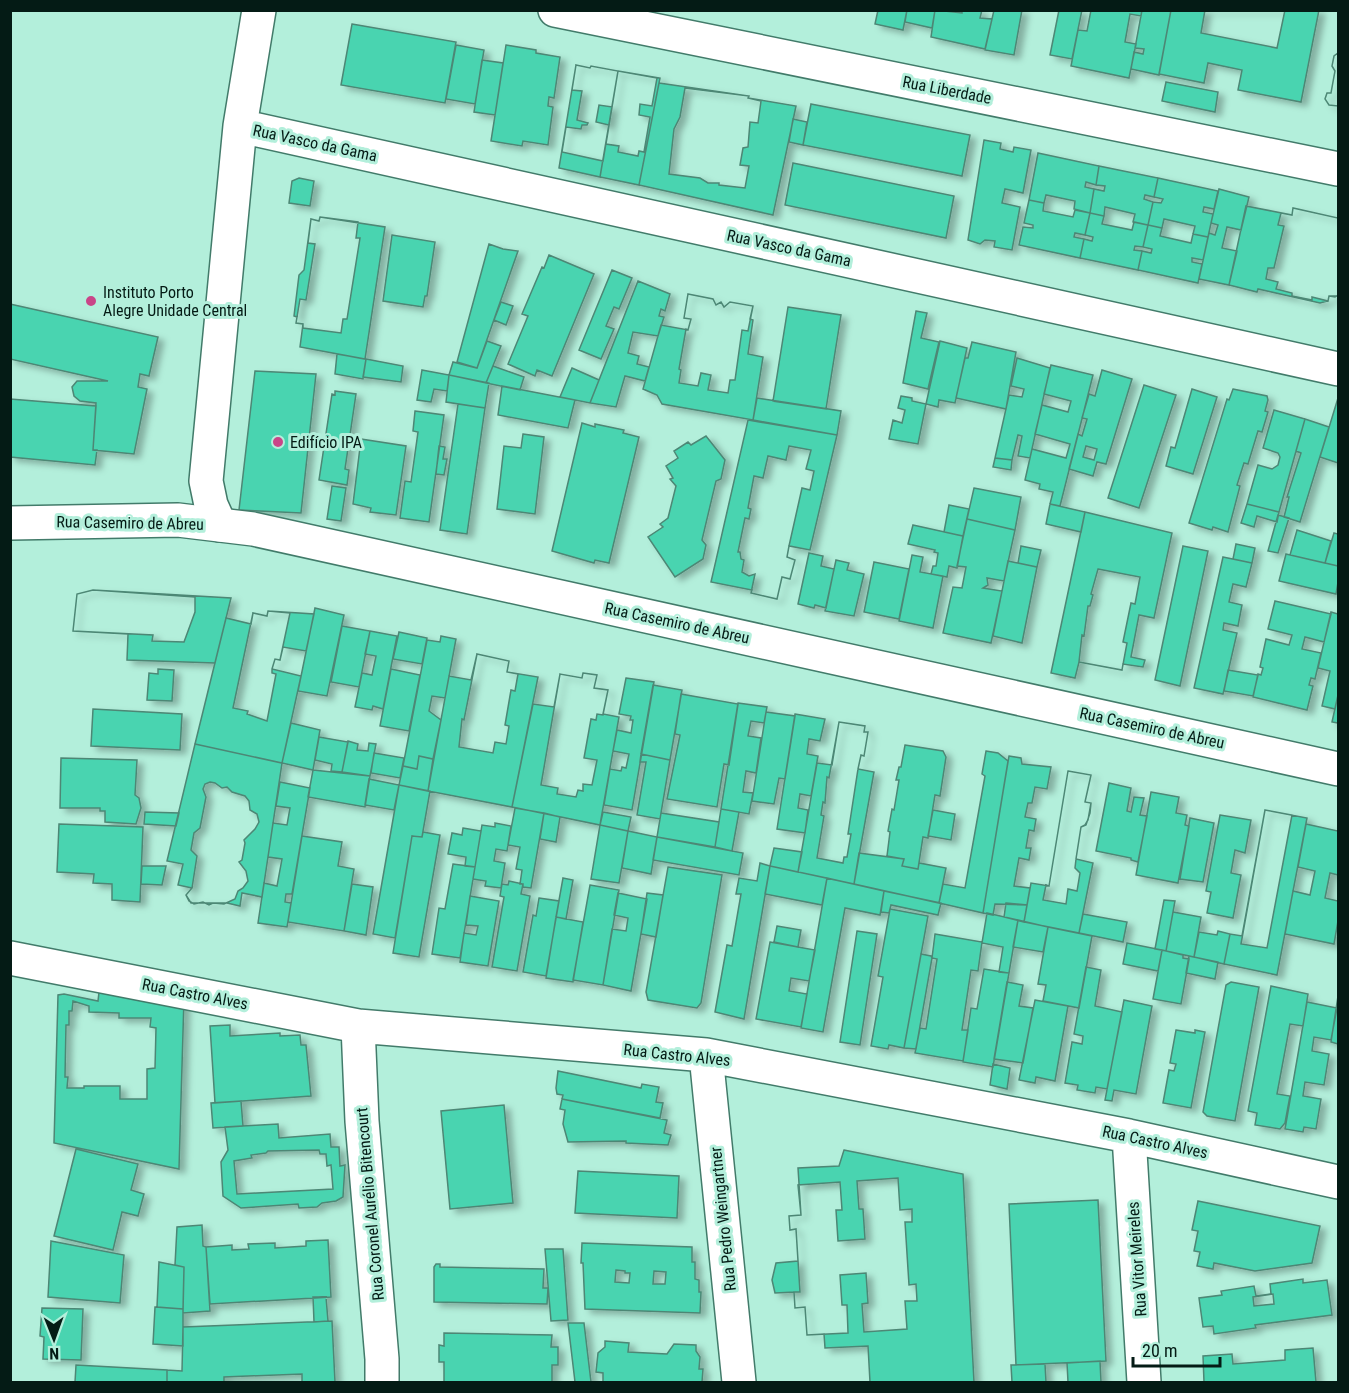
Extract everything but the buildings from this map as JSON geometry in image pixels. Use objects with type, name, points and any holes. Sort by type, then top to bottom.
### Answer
[{"type":"street","points":[[220,525],[211,505],[206,482],[240,126],[259,10]]},
{"type":"street","name":"Rua Liberdade","points":[[555,10],[1338,169]]},
{"type":"street","name":"Rua Vasco da Gama","points":[[240,126],[1338,369]]},
{"type":"street","points":[[178,520],[194,503],[206,482]]},
{"type":"street","name":"Rua Casemiro de Abreu","points":[[11,523],[178,520],[253,529],[1338,769]]},
{"type":"street","points":[[10,536],[11,523]]},
{"type":"street","name":"Rua Castro Alves","points":[[10,958],[358,1026],[706,1055],[1129,1136],[1338,1182]]},
{"type":"street","name":"Rua Coronel Aurélio Bitencourt","points":[[358,1026],[362,1121],[382,1383]]},
{"type":"street","name":"Rua Pedro Weingartner","points":[[706,1055],[740,1383]]},
{"type":"street","name":"Rua Vitor Meireles","points":[[1129,1136],[1144,1383]]},
{"type":"place","name":"Instituto Porto Alegre Unidade Central","points":[[91,301]]},
{"type":"place","name":"Edifício IPA","points":[[278,442]]}]
